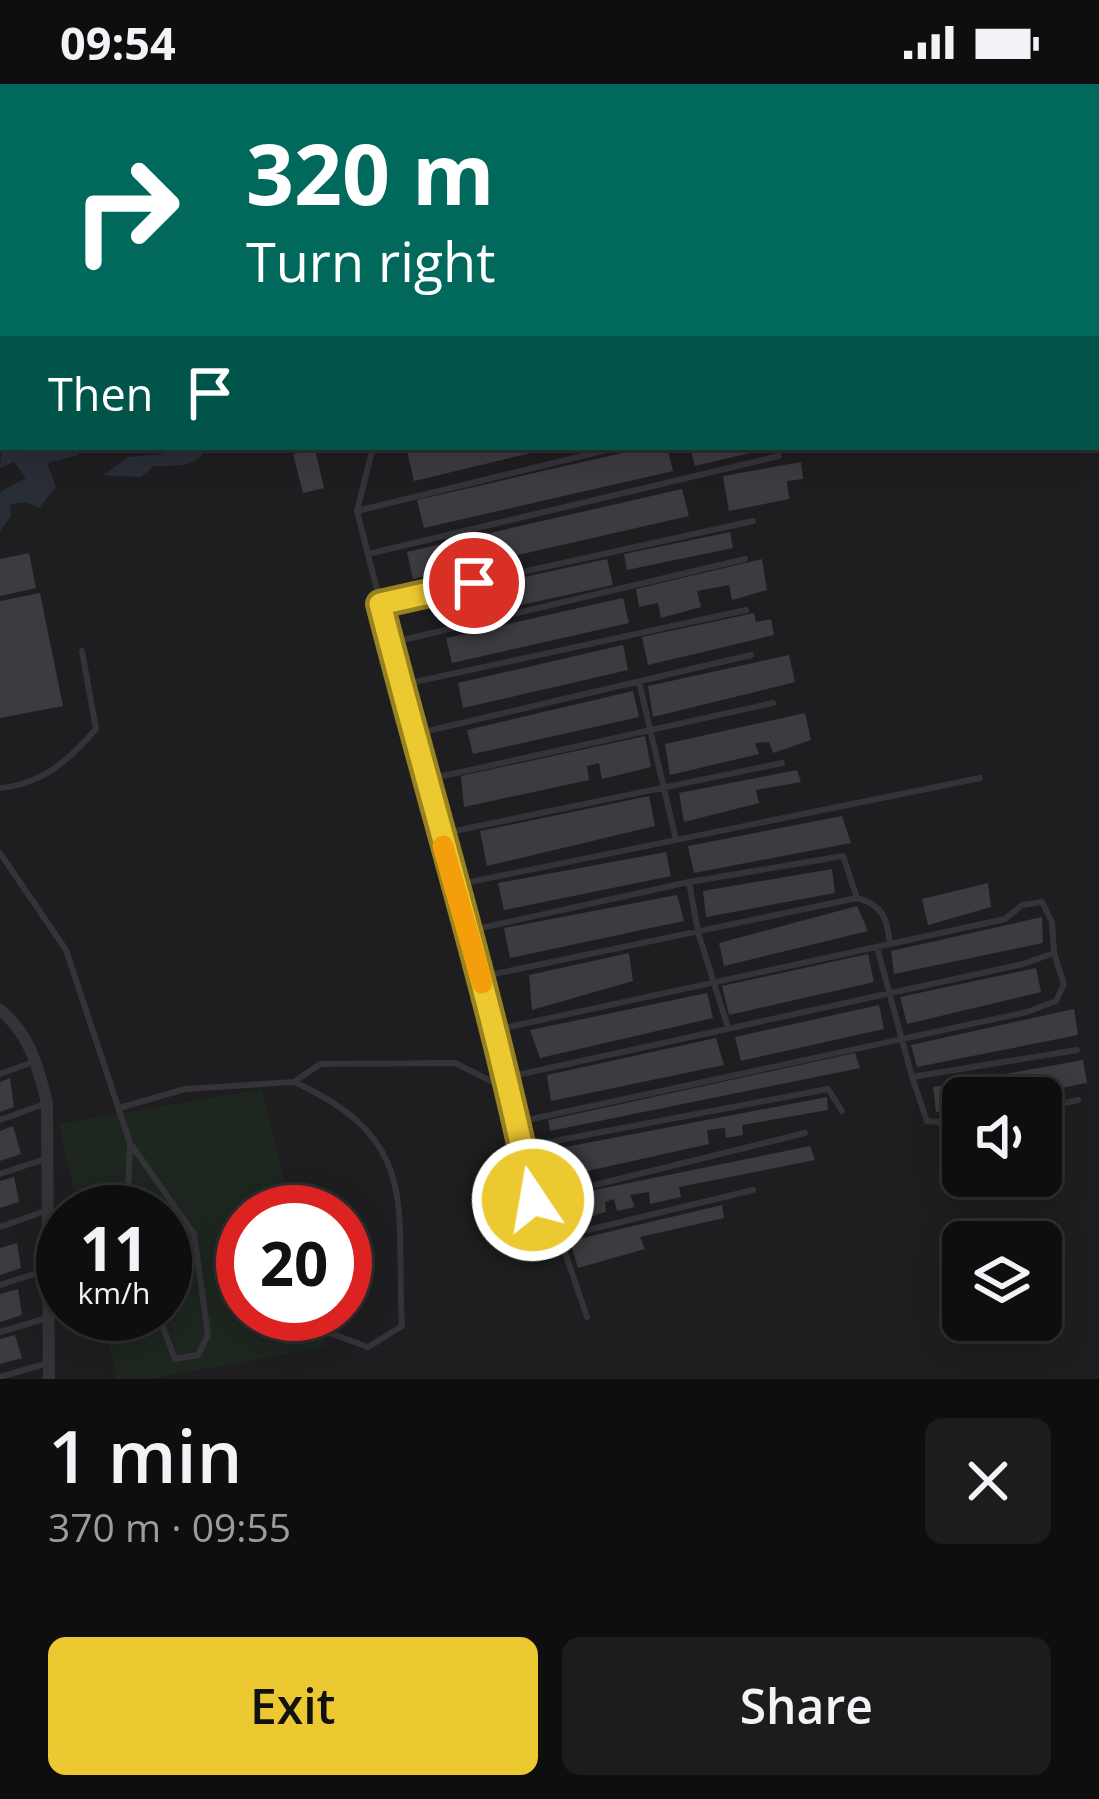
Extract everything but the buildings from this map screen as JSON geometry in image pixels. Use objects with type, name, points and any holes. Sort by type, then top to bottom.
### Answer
[{"type":"street","points":[[0,1010],[16,1023],[37,1061],[47,1103],[48,1185]]},
{"type":"street","points":[[48,1341],[49,1379]]},
{"type":"lane","points":[[373,450],[357,511],[508,1077],[533,1200],[552,1214],[587,1317]]},
{"type":"lane","points":[[357,511],[607,450]]},
{"type":"lane","points":[[368,554],[778,456]]},
{"type":"lane","points":[[380,604],[753,520]]},
{"type":"lane","points":[[390,643],[745,559]]},
{"type":"lane","points":[[401,685],[746,610]]},
{"type":"lane","points":[[0,788],[19,786],[64,765],[96,729],[82,651]]},
{"type":"lane","points":[[414,734],[751,655]]},
{"type":"lane","points":[[639,682],[676,840]]},
{"type":"lane","points":[[425,779],[773,703]]},
{"type":"lane","points":[[440,834],[782,763]]},
{"type":"lane","points":[[454,885],[980,778]]},
{"type":"lane","points":[[0,853],[65,950],[130,1142],[160,1185]]},
{"type":"lane","points":[[467,931],[689,882],[843,856],[857,898]]},
{"type":"lane","points":[[689,882],[698,932],[728,1028]]},
{"type":"lane","points":[[480,976],[857,898],[874,903],[887,918],[890,944]]},
{"type":"lane","points":[[495,1030],[1005,919],[1022,905],[1042,902],[1052,922],[1054,952],[1064,984],[1056,1001],[1028,1012],[518,1122]]},
{"type":"lane","points":[[877,947],[886,994],[927,1121],[942,1122]]},
{"type":"lane","points":[[508,1077],[1023,964],[1054,952]]},
{"type":"lane","points":[[0,1028],[16,1023]]},
{"type":"lane","points":[[912,1077],[1077,1050]]},
{"type":"lane","points":[[0,1074],[37,1061]]},
{"type":"lane","points":[[294,1082],[320,1064],[455,1063],[513,1098]]},
{"type":"lane","points":[[118,1108],[185,1088],[294,1082],[322,1095],[366,1128],[395,1175],[402,1217],[402,1326],[368,1347],[352,1341]]},
{"type":"lane","points":[[523,1147],[828,1089],[842,1111]]},
{"type":"lane","points":[[1062,1103],[1078,1100]]},
{"type":"lane","points":[[0,1120],[47,1103]]},
{"type":"lane","points":[[533,1200],[805,1133]]},
{"type":"lane","points":[[128,1185],[130,1142]]},
{"type":"lane","points":[[0,1174],[47,1158]]},
{"type":"lane","points":[[559,1237],[753,1190]]},
{"type":"lane","points":[[0,1226],[36,1214]]},
{"type":"lane","points":[[168,1341],[175,1359],[198,1354],[208,1335],[192,1231]]},
{"type":"lane","points":[[0,1286],[36,1274]]},
{"type":"lane","points":[[0,1332],[36,1321]]},
{"type":"lane","points":[[0,1377],[48,1363]]},
{"type":"shaded area","points":[[0,450],[1099,450],[1099,1379],[0,1379]]},
{"type":"shaded area","points":[[2,450],[83,450],[47,463],[56,487],[39,508],[25,502],[10,504],[11,516],[0,531],[0,492],[26,478],[14,462],[0,468]]},
{"type":"shaded area","points":[[205,450],[192,462],[154,466],[141,477],[103,475],[128,457]]},
{"type":"shaded area","points":[[262,1089],[285,1185],[216,1185],[216,1341],[324,1341],[326,1347],[148,1379],[117,1379],[108,1341],[192,1341],[192,1185],[73,1185],[59,1124]]},
{"type":"slow traffic","points":[[443,846],[482,983]]},
{"type":"route","points":[[474,583],[380,604],[508,1077],[533,1200]]}]
